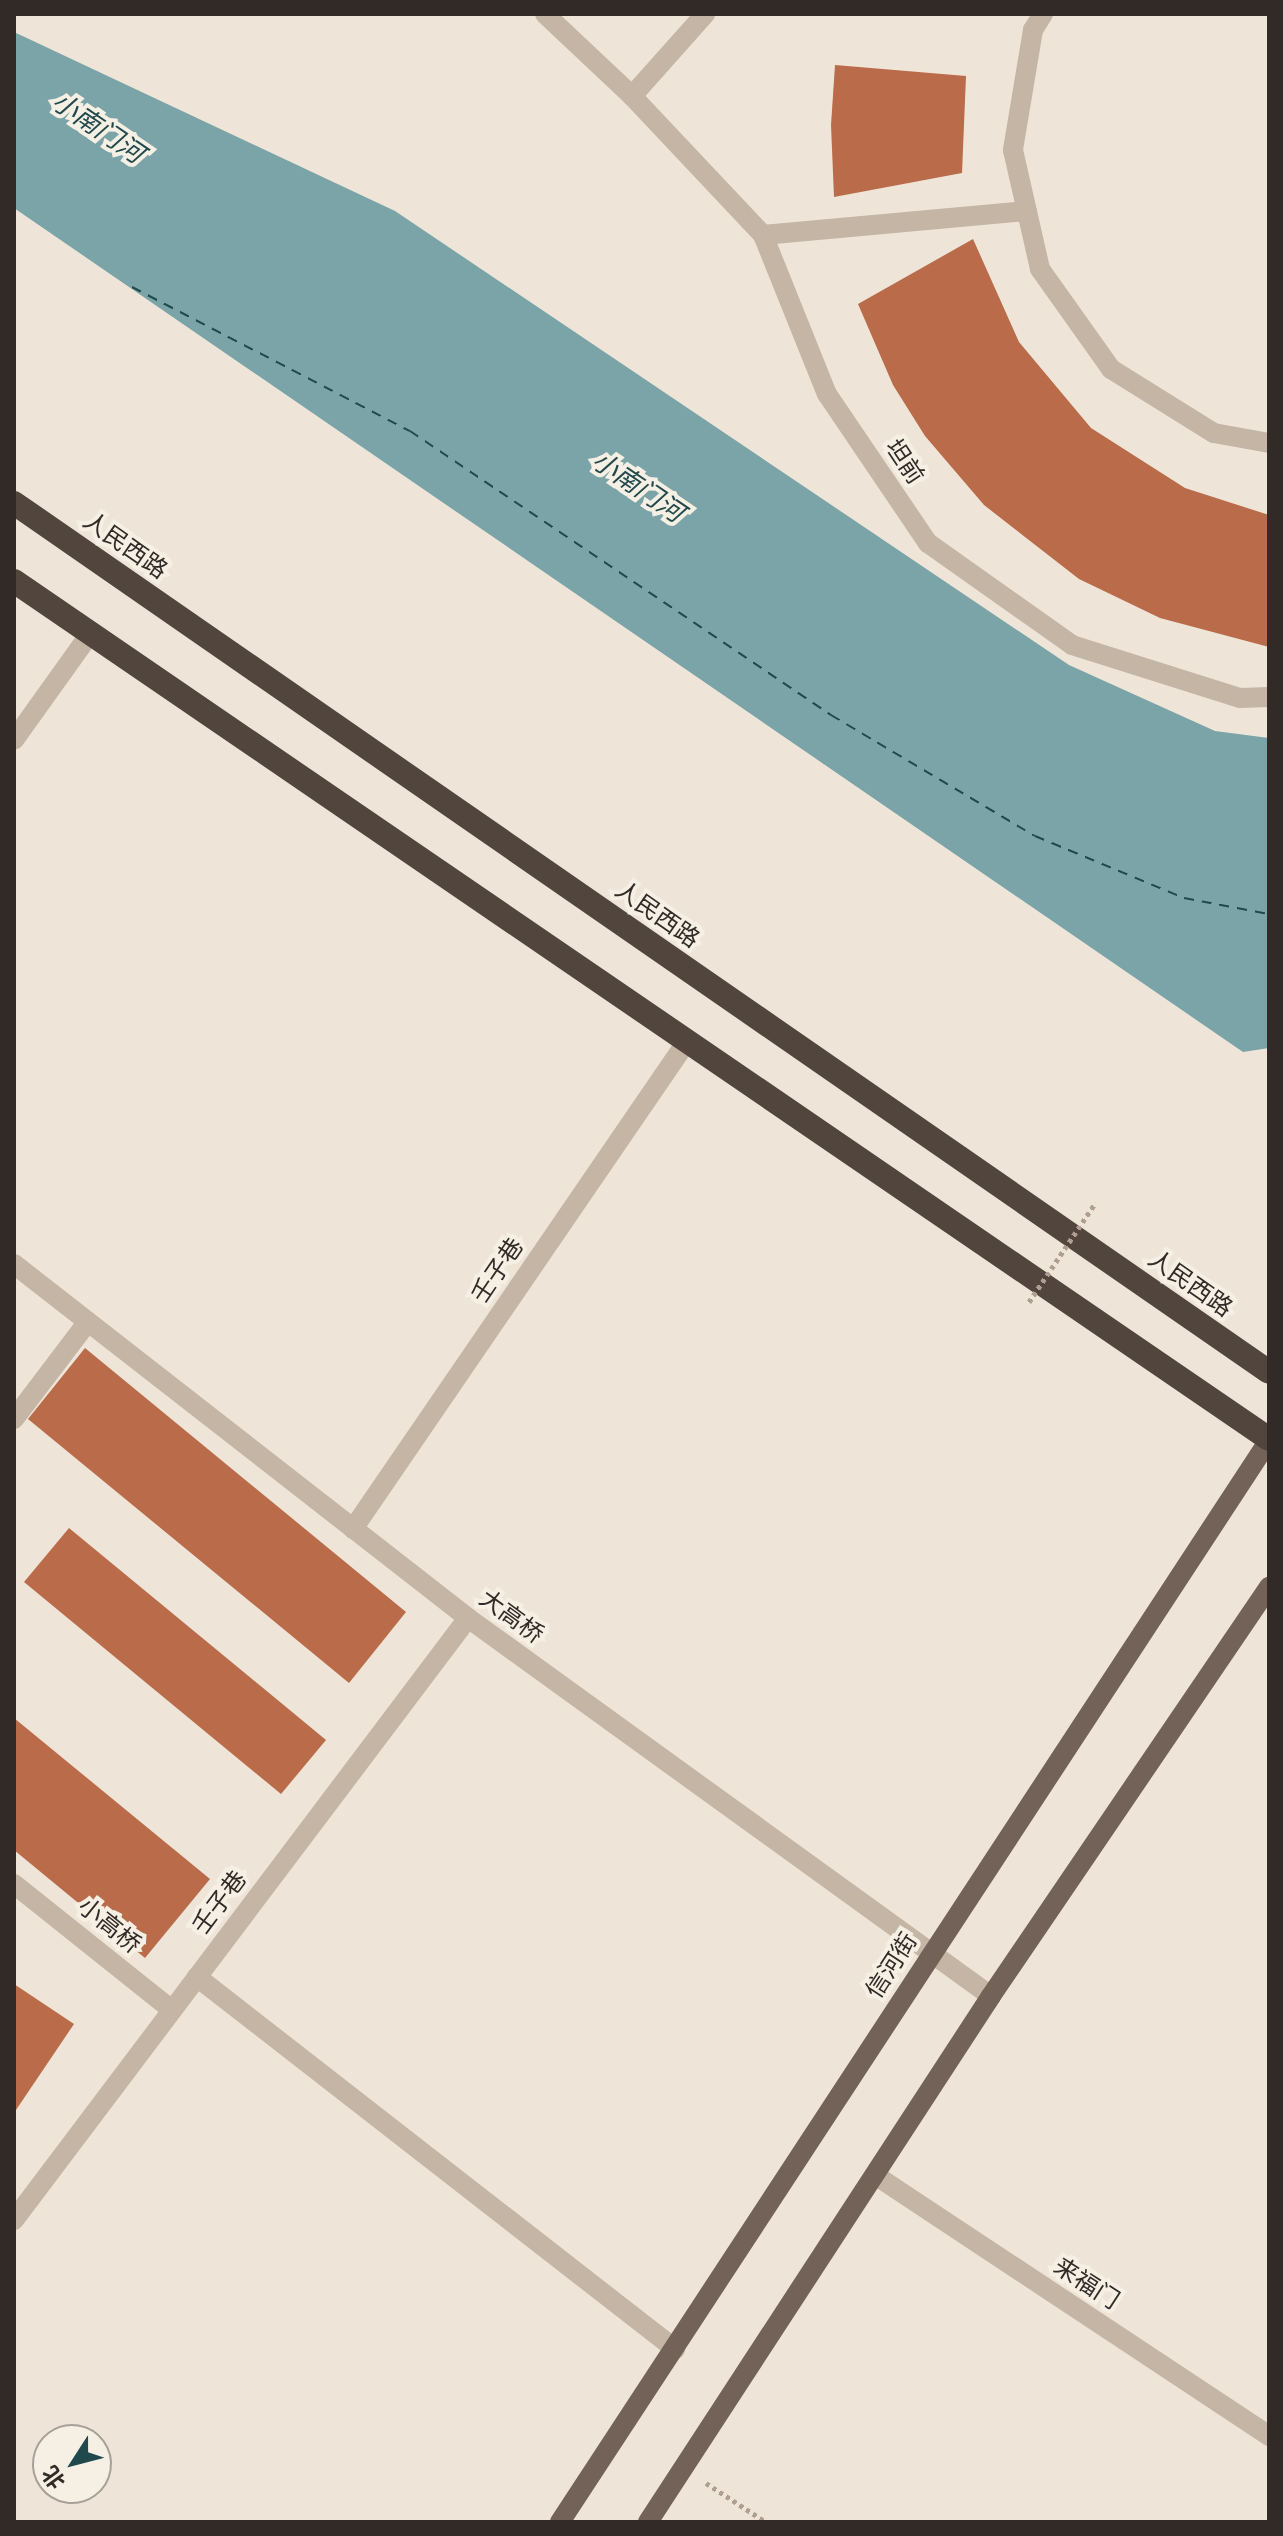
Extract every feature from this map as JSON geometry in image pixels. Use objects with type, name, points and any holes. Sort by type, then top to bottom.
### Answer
[{"type":"highway","name":"人民西路","points":[[14,503],[1269,1372]]},
{"type":"highway","points":[[14,581],[1269,1439]]},
{"type":"main road","name":"信河街","points":[[560,2522],[1269,1439]]},
{"type":"main road","points":[[648,2522],[991,1996],[1269,1587]]},
{"type":"street","name":"坦前","points":[[545,14],[632,96],[763,235],[827,394],[928,543],[1072,645],[1240,698],[1269,697]]},
{"type":"street","points":[[632,96],[705,14]]},
{"type":"street","points":[[1043,14],[1033,30],[1013,150],[1040,269],[1111,369],[1214,433],[1269,443]]},
{"type":"street","points":[[763,235],[1027,211]]},
{"type":"street","points":[[14,740],[90,634]]},
{"type":"street","name":"壬子巷","points":[[353,1529],[687,1041]]},
{"type":"street","name":"大高桥","points":[[14,1264],[468,1618],[991,1996]]},
{"type":"street","points":[[14,1419],[87,1323]]},
{"type":"street","name":"壬子巷","points":[[14,2220],[468,1618]]},
{"type":"street","name":"小高桥","points":[[14,1884],[172,2010]]},
{"type":"street","points":[[197,1977],[675,2349]]},
{"type":"street","name":"来福门","points":[[875,2175],[1269,2436]]},
{"type":"path","points":[[1029,1302],[1096,1202]]},
{"type":"path","points":[[683,2468],[766,2522]]},
{"type":"water","name":"小南门河","points":[[14,32],[395,211],[1069,665],[1215,731],[1269,738],[1269,1048],[1243,1052],[14,208]]},
{"type":"building","points":[[835,65],[966,76],[962,173],[834,197],[831,125]]},
{"type":"building","points":[[973,239],[1019,342],[1091,428],[1185,488],[1269,515],[1269,647],[1160,618],[1079,579],[984,505],[925,436],[893,385],[858,304]]},
{"type":"building","points":[[85,1348],[406,1612],[349,1683],[28,1419]]},
{"type":"building","points":[[69,1528],[326,1740],[281,1794],[24,1582]]},
{"type":"building","points":[[14,1718],[210,1879],[145,1958],[14,1850]]},
{"type":"building","points":[[14,1984],[74,2024],[16,2110],[14,2108]]},
{"type":"ferry route","points":[[132,287],[410,431],[831,715],[1035,836],[1184,898],[1269,914]]}]
